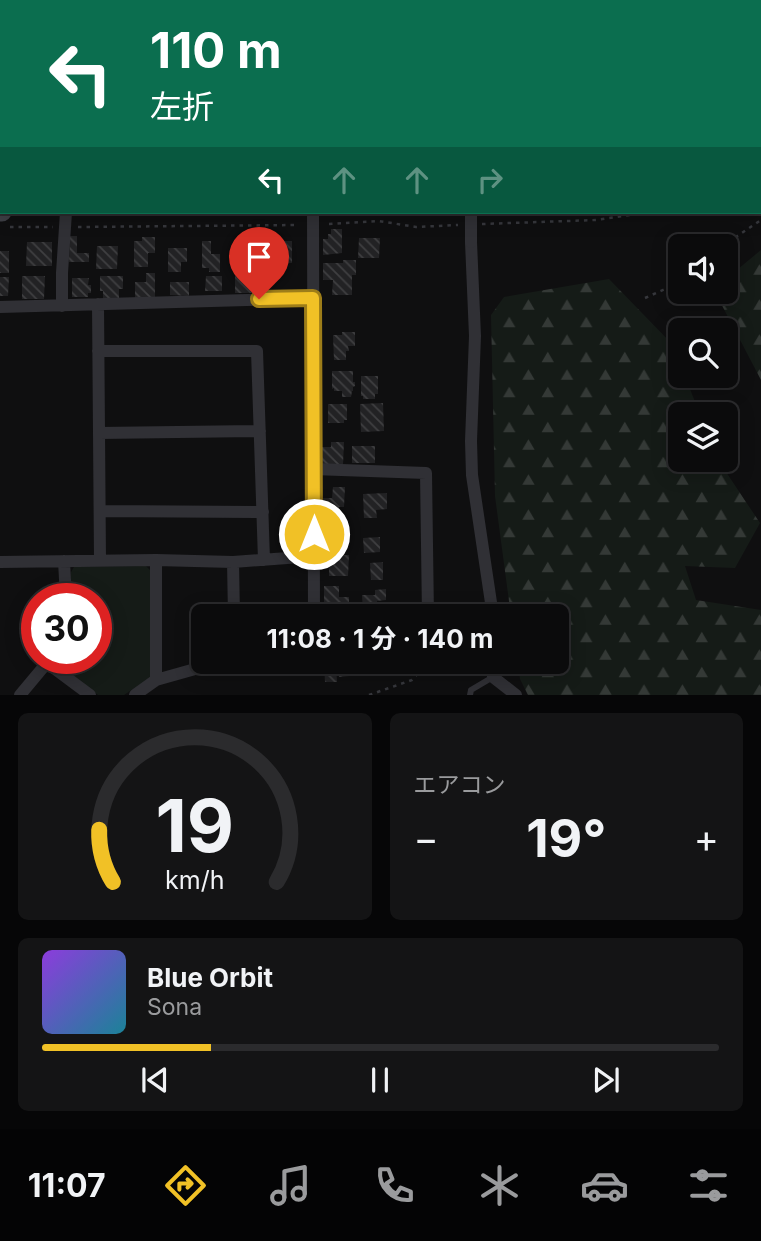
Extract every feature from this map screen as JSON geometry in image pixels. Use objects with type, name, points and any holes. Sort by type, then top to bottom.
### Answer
[{"type":"street","points":[[62,306],[66,214]]},
{"type":"street","points":[[313,214],[314,604]]},
{"type":"street","points":[[471,218],[475,337],[472,475],[491,604]]},
{"type":"street","points":[[0,307],[313,298]]},
{"type":"street","points":[[98,304],[100,561]]},
{"type":"street","points":[[98,351],[257,351],[264,560]]},
{"type":"street","points":[[99,433],[260,430]]},
{"type":"street","points":[[313,469],[426,473],[428,604]]},
{"type":"street","points":[[100,511],[263,512]]},
{"type":"street","points":[[0,562],[233,562],[314,556]]},
{"type":"street","points":[[156,560],[156,680]]},
{"type":"street","points":[[64,561],[65,583]]},
{"type":"street","points":[[233,562],[234,604]]},
{"type":"street","points":[[135,695],[156,680],[191,670]]},
{"type":"street","points":[[20,695],[37,674]]},
{"type":"street","points":[[65,674],[90,695]]},
{"type":"street","points":[[493,674],[493,677],[516,695]]},
{"type":"lane","points":[[470,695],[471,690],[493,677]]},
{"type":"path","points":[[471,218],[596,220],[637,214]]},
{"type":"path","points":[[738,236],[761,220]]},
{"type":"path","points":[[329,224],[379,221],[416,227],[458,225]]},
{"type":"path","points":[[76,227],[306,225]]},
{"type":"path","points":[[0,228],[52,227]]},
{"type":"path","points":[[645,298],[668,287]]},
{"type":"path","points":[[369,695],[412,680],[417,674]]},
{"type":"green space","points":[[761,250],[761,380],[738,336],[738,318],[729,318],[721,304],[738,304],[738,269]]},
{"type":"green space","points":[[609,279],[668,340],[668,388],[690,388],[695,402],[668,402],[668,472],[726,472],[760,523],[735,568],[685,566],[696,600],[761,610],[761,695],[528,695],[519,674],[569,674],[569,604],[509,604],[495,496],[491,315],[504,297]]},
{"type":"green space","points":[[146,566],[151,571],[150,678],[124,695],[98,695],[70,674],[112,674],[112,583],[71,583],[74,567]]},
{"type":"building","points":[[331,229],[342,229],[342,253],[323,255],[323,239],[328,239]]},
{"type":"building","points":[[70,236],[77,236],[77,253],[89,253],[89,262],[69,262]]},
{"type":"building","points":[[142,237],[155,237],[155,253],[148,253],[148,267],[134,267],[134,241],[142,241]]},
{"type":"building","points":[[359,238],[380,238],[379,258],[358,258]]},
{"type":"building","points":[[202,241],[211,241],[211,254],[220,254],[220,272],[209,272],[209,268],[202,268]]},
{"type":"building","points":[[283,241],[292,241],[292,263],[270,263],[270,247],[283,247]]},
{"type":"building","points":[[27,242],[52,242],[52,266],[26,266]]},
{"type":"building","points":[[239,245],[253,245],[253,263],[238,263]]},
{"type":"building","points":[[97,246],[118,246],[117,269],[96,269]]},
{"type":"building","points":[[168,248],[187,248],[187,262],[181,262],[181,272],[168,272]]},
{"type":"building","points":[[0,251],[9,251],[9,273],[0,273]]},
{"type":"building","points":[[343,260],[356,260],[356,275],[352,275],[352,295],[332,295],[333,280],[323,280],[323,263],[343,263]]},
{"type":"building","points":[[245,270],[260,270],[260,293],[235,293],[235,274],[245,274]]},
{"type":"building","points":[[146,273],[155,273],[155,298],[135,298],[135,282],[146,282]]},
{"type":"building","points":[[22,276],[45,276],[44,299],[22,299]]},
{"type":"building","points":[[100,276],[123,276],[123,289],[119,289],[119,300],[103,300]]},
{"type":"building","points":[[206,276],[222,276],[222,291],[205,291]]},
{"type":"building","points":[[0,277],[9,277],[8,296],[0,296]]},
{"type":"building","points":[[72,278],[89,278],[91,293],[88,293],[88,297],[72,297]]},
{"type":"building","points":[[170,282],[189,282],[189,296],[170,295]]},
{"type":"building","points":[[342,332],[355,332],[355,346],[348,346],[346,360],[334,360],[333,335],[342,335]]},
{"type":"building","points":[[332,371],[353,371],[355,386],[351,397],[342,397],[342,391],[332,389]]},
{"type":"building","points":[[361,376],[378,376],[378,394],[375,394],[375,399],[363,399],[361,396]]},
{"type":"building","points":[[383,403],[384,431],[361,432],[360,404]]},
{"type":"building","points":[[328,404],[347,404],[347,420],[344,420],[344,423],[328,423]]},
{"type":"building","points":[[331,442],[344,442],[343,465],[322,464],[322,447],[331,447]]},
{"type":"building","points":[[352,446],[375,446],[375,463],[352,463]]},
{"type":"building","points":[[333,487],[345,487],[344,507],[339,507],[339,518],[321,518],[321,498],[332,498]]},
{"type":"building","points":[[387,493],[387,509],[376,510],[377,518],[364,518],[363,494]]},
{"type":"building","points":[[333,520],[347,520],[347,550],[325,550],[325,527],[333,527]]},
{"type":"building","points":[[380,537],[380,552],[364,553],[363,538]]},
{"type":"building","points":[[329,555],[349,555],[348,576],[329,576]]},
{"type":"building","points":[[383,562],[383,580],[371,580],[370,563]]},
{"type":"building","points":[[324,586],[339,586],[339,597],[349,597],[349,604],[324,604]]},
{"type":"building","points":[[386,589],[386,600],[377,601],[377,604],[362,604],[362,595],[375,595],[375,590]]},
{"type":"building","points":[[325,674],[337,674],[337,682],[325,682]]},
{"type":"route","points":[[259,299],[313,298],[314,534]]}]
